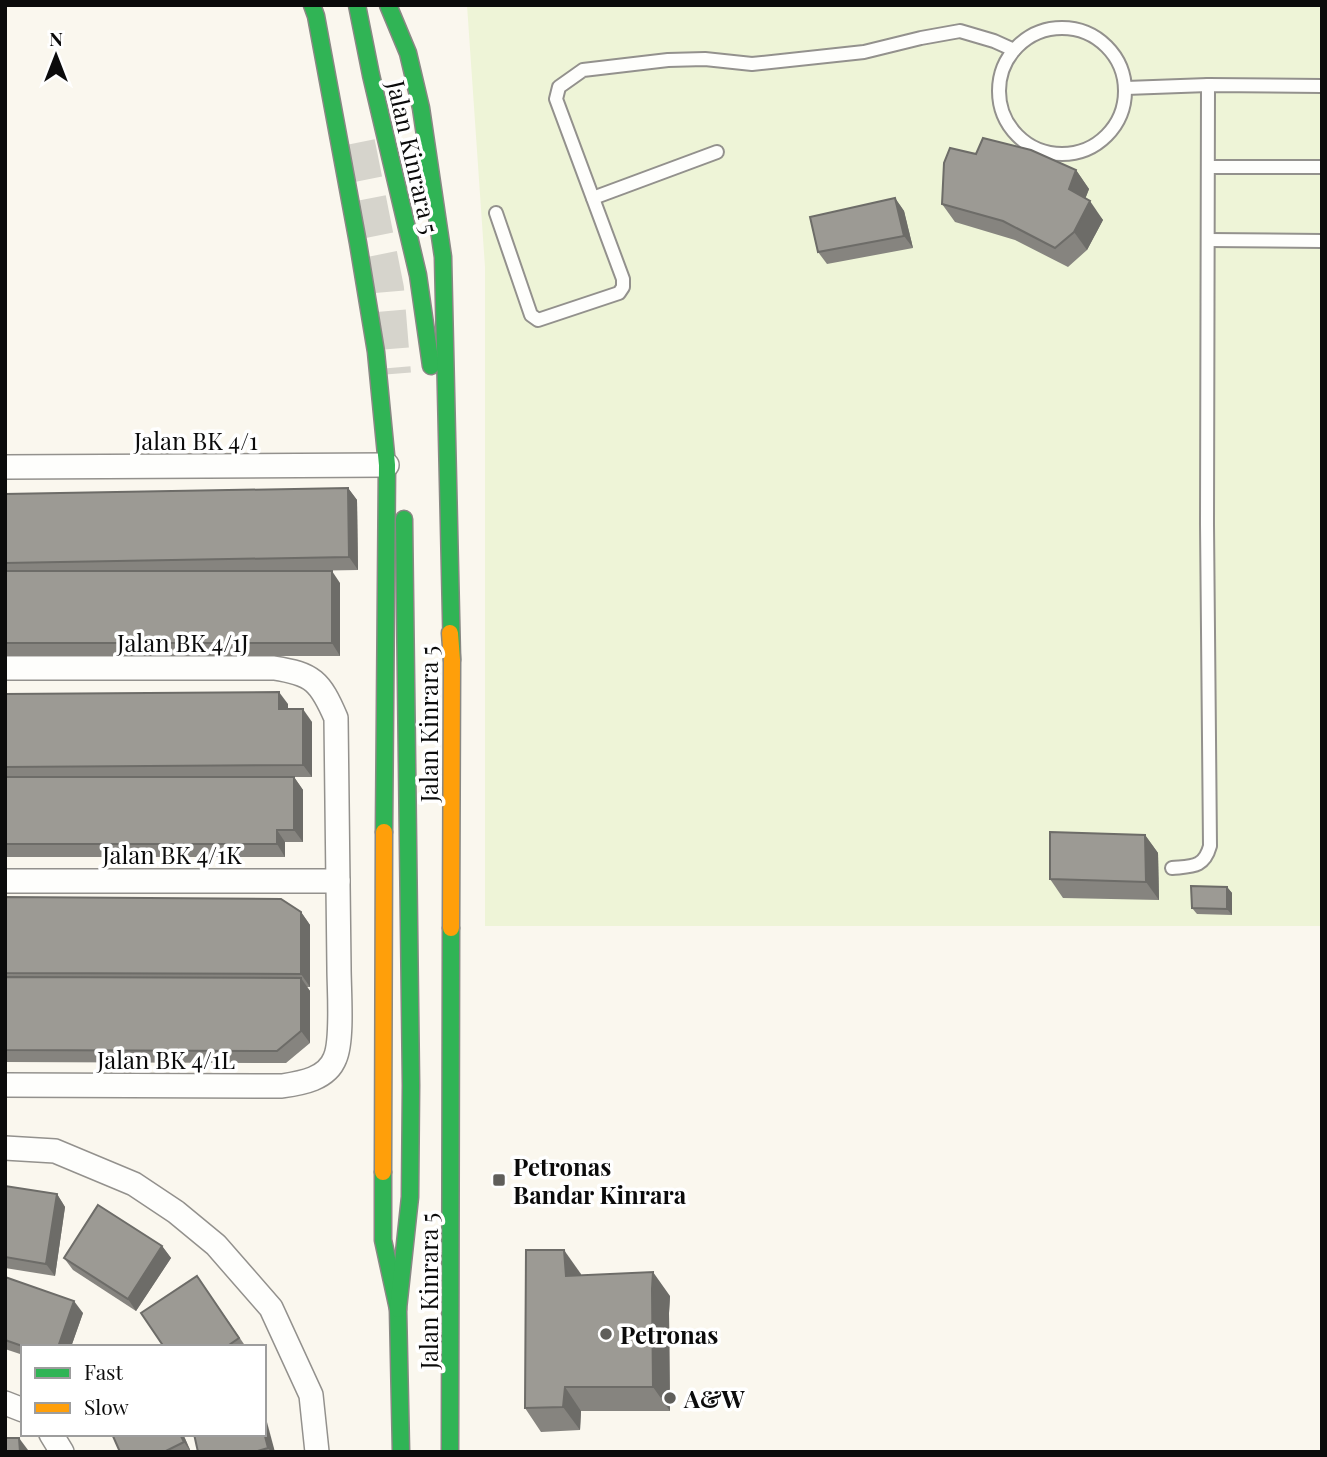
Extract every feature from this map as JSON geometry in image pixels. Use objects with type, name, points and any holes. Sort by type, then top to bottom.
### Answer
[{"type":"main road","name":"Jalan Kinrara 5","points":[[312,5],[376,352],[387,465],[382,1180],[383,1240],[398,1308],[401,1452]]},
{"type":"main road","name":"Jalan Kinrara 5","points":[[357,5],[418,275],[430,354],[452,660],[450,1444]]},
{"type":"main road","points":[[388,5],[408,53],[421,107],[443,257],[452,660]]},
{"type":"main road","points":[[398,1308],[410,1197],[411,1099],[404,519]]},
{"type":"main road","points":[[450,1444],[458,1452]]},
{"type":"street","name":"Jalan BK 4/1","points":[[5,467],[387,465]]},
{"type":"street","name":"Jalan BK 4/1J","points":[[5,668],[274,668],[296,671],[313,680],[327,696],[336,718],[338,881]]},
{"type":"street","name":"Jalan BK 4/1K","points":[[5,881],[338,881]]},
{"type":"street","name":"Jalan BK 4/1L","points":[[5,1085],[282,1086],[304,1083],[323,1074],[335,1059],[339,1043],[338,881]]},
{"type":"street","points":[[5,1148],[55,1151],[134,1184],[176,1212],[216,1245],[271,1308],[311,1395],[317,1452]]},
{"type":"street","points":[[52,1436],[62,1452]]},
{"type":"lane","points":[[1064,28],[1083,31],[1100,40],[1113,53],[1122,69],[1126,88],[1124,107],[1117,124],[1104,139],[1088,149],[1070,154],[1051,153],[1033,147],[1017,136],[1006,121],[1000,103],[999,84],[1004,66],[1014,50],[1028,37],[1045,30],[1064,28]]},
{"type":"lane","points":[[496,213],[531,315],[538,320],[619,293],[623,288],[623,279],[556,99],[559,87],[583,70],[668,60],[705,59],[752,64],[864,52],[921,37],[960,32],[995,41],[1014,50]]},
{"type":"lane","points":[[1126,88],[1208,85],[1322,86]]},
{"type":"lane","points":[[1172,868],[1197,865],[1207,857],[1210,846],[1207,524],[1208,85]]},
{"type":"lane","points":[[593,198],[717,152]]},
{"type":"lane","points":[[1208,167],[1322,167]]},
{"type":"lane","points":[[1208,240],[1322,241]]},
{"type":"green space","points":[[467,5],[1322,5],[1322,926],[485,926],[485,267]]},
{"type":"building","points":[[983,138],[1031,150],[1076,170],[1069,189],[1090,201],[1074,232],[1055,248],[1003,221],[942,204],[944,163],[950,148],[976,154]]},
{"type":"building","points":[[895,198],[904,236],[818,252],[810,217]]},
{"type":"building","points":[[348,488],[349,557],[5,563],[5,494]]},
{"type":"building","points":[[5,571],[332,571],[332,643],[5,643]]},
{"type":"building","points":[[279,692],[279,709],[303,709],[303,765],[5,767],[5,694]]},
{"type":"building","points":[[5,777],[294,777],[294,830],[277,830],[277,844],[5,844]]},
{"type":"building","points":[[1050,832],[1145,835],[1146,882],[1050,879]]},
{"type":"building","points":[[1191,886],[1227,887],[1227,909],[1192,908]]},
{"type":"building","points":[[5,897],[281,899],[301,912],[301,974],[5,973]]},
{"type":"building","points":[[5,977],[301,978],[301,1031],[277,1051],[5,1050]]},
{"type":"building","points":[[5,1186],[57,1194],[46,1264],[5,1257]]},
{"type":"building","points":[[98,1205],[162,1246],[128,1299],[64,1258]]},
{"type":"building","name":"Petronas","points":[[526,1250],[564,1250],[566,1276],[653,1272],[653,1387],[565,1387],[563,1407],[525,1408]]},
{"type":"building","points":[[197,1276],[239,1338],[229,1345],[163,1345],[141,1313]]},
{"type":"building","points":[[5,1277],[74,1301],[59,1345],[21,1346],[5,1340]]},
{"type":"building","points":[[113,1436],[181,1436],[184,1442],[164,1452],[120,1452]]},
{"type":"building","points":[[194,1436],[265,1436],[268,1448],[254,1452],[198,1452]]},
{"type":"building","points":[[5,1438],[19,1438],[20,1452],[5,1452]]},
{"type":"tunnel","points":[[356,143],[385,289],[392,374]]},
{"type":"traffic: fast","points":[[312,5],[376,352],[387,465],[384,832]]},
{"type":"traffic: fast","points":[[357,5],[418,275],[431,366]]},
{"type":"traffic: fast","points":[[388,5],[408,53],[421,108],[443,257],[452,660]]},
{"type":"traffic: fast","points":[[398,1309],[410,1197],[411,1085],[404,519]]},
{"type":"traffic: fast","points":[[450,1452],[451,928]]},
{"type":"traffic: fast","points":[[383,1172],[383,1240],[398,1309],[401,1452]]},
{"type":"traffic: slow","points":[[450,633],[451,928]]},
{"type":"traffic: slow","points":[[383,1172],[384,832]]},
{"type":"place","name":"Petronas Bandar Kinrara","points":[[499,1180]]},
{"type":"place","name":"Petronas","points":[[606,1334]]},
{"type":"place","name":"A&W","points":[[670,1398]]}]
